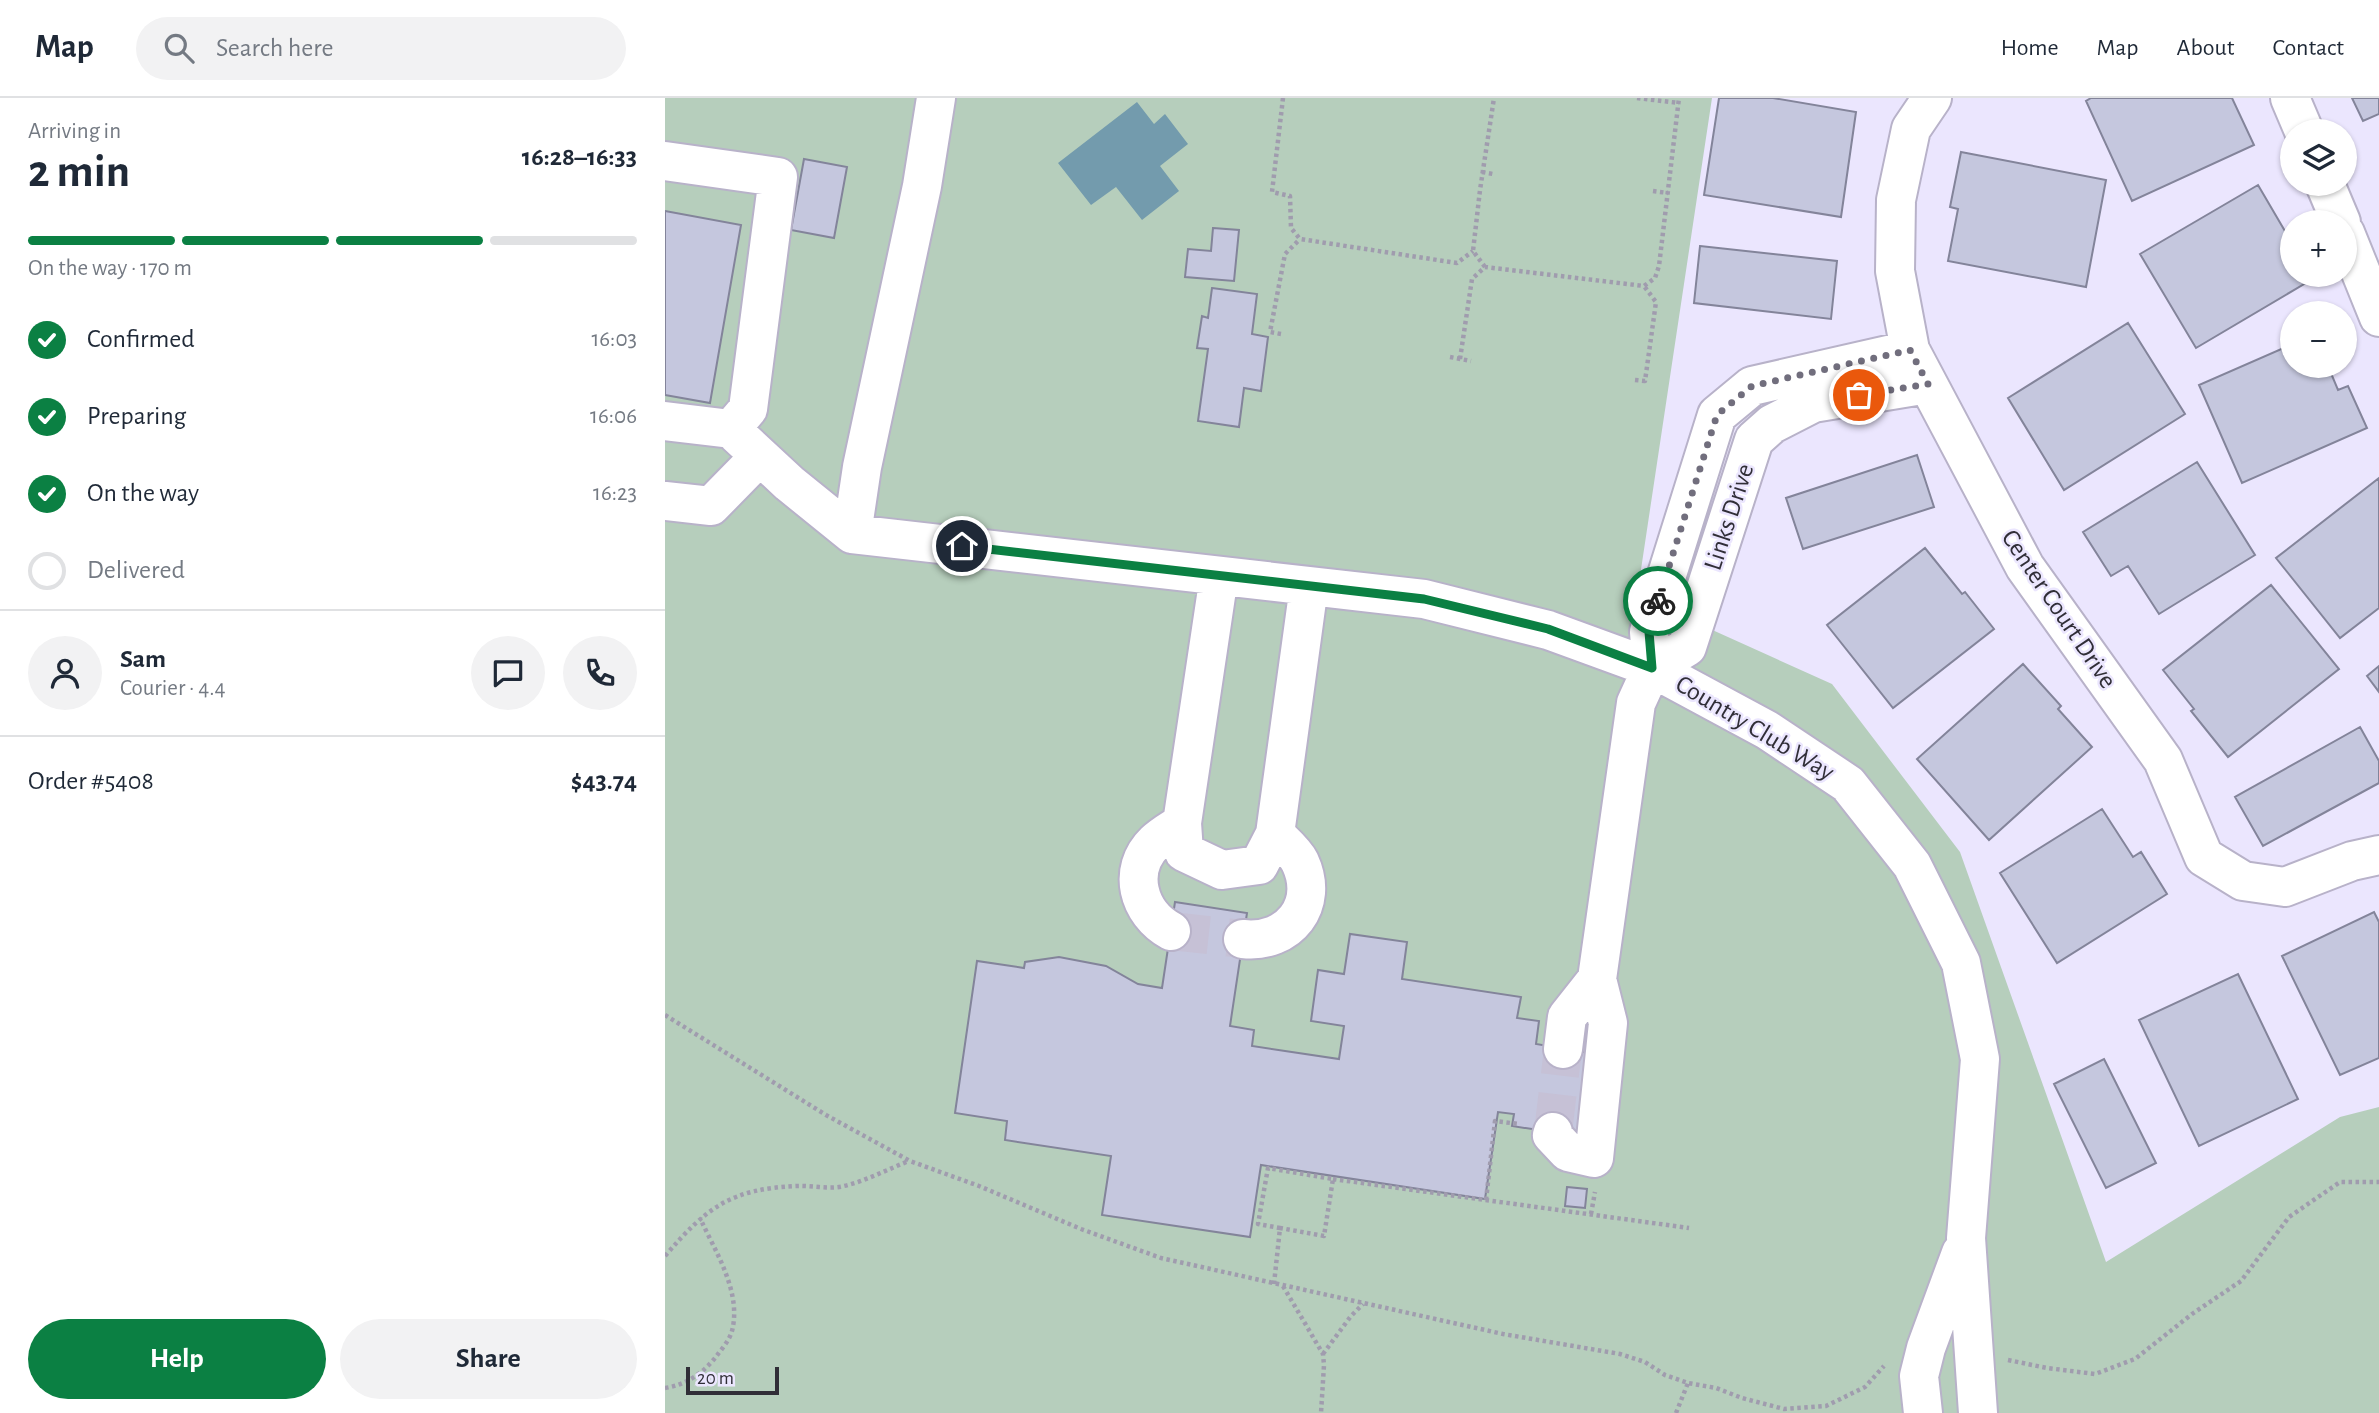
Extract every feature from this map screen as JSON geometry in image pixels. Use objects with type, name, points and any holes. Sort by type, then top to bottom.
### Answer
[{"type":"street","points":[[852,534],[862,467],[922,186],[936,98]]},
{"type":"street","name":"Center Court Drive","points":[[1933,98],[1911,128],[1896,200],[1895,271],[1910,350],[2025,567],[2162,760],[2204,857],[2243,881],[2285,887],[2352,861],[2379,855]]},
{"type":"street","points":[[2290,98],[2299,119]]},
{"type":"street","points":[[665,162],[778,177],[748,409],[731,429]]},
{"type":"street","points":[[2357,263],[2379,317]]},
{"type":"street","name":"Links Drive","points":[[1910,350],[1752,386],[1717,415],[1649,632],[1652,668],[1687,647],[1754,440],[1780,420],[1813,402],[1928,384]]},
{"type":"street","points":[[1759,384],[1780,420]]},
{"type":"street","points":[[665,421],[731,429],[789,483],[852,534]]},
{"type":"street","points":[[665,501],[711,506],[760,456]]},
{"type":"street","name":"Country Club Way","points":[[852,534],[1424,599],[1548,629],[1652,668],[1767,730],[1848,784],[1912,865],[1961,963],[1980,1059],[1966,1238],[1978,1413]]},
{"type":"street","points":[[1219,576],[1182,823],[1184,852],[1222,870],[1259,865],[1275,834],[1309,586]]},
{"type":"street","points":[[1553,1132],[1552,1135],[1567,1152],[1594,1158],[1608,1023],[1597,979],[1636,703],[1652,668]]},
{"type":"street","points":[[1171,930],[1149,914],[1139,890],[1140,864],[1154,843],[1182,823]]},
{"type":"street","points":[[1243,939],[1255,940],[1282,933],[1301,913],[1308,887],[1299,860],[1275,834]]},
{"type":"street","points":[[1563,1049],[1567,1017],[1597,979]]},
{"type":"street","name":"Country Club Way","points":[[1923,1413],[1919,1376],[1926,1348],[1966,1238]]},
{"type":"path","points":[[1283,98],[1272,192],[1290,196],[1291,228],[1300,239],[1457,263],[1473,251]]},
{"type":"path","points":[[1494,98],[1473,251],[1485,267],[1644,286],[1654,278],[1659,266],[1679,100],[1637,98]]},
{"type":"path","points":[[1482,172],[1493,174]]},
{"type":"path","points":[[1653,191],[1668,192]]},
{"type":"path","points":[[1281,334],[1270,332],[1279,276],[1285,254],[1300,239]]},
{"type":"path","points":[[1460,359],[1472,279],[1485,267]]},
{"type":"path","points":[[1635,380],[1645,381],[1655,302],[1644,286]]},
{"type":"path","points":[[1450,357],[1471,361]]},
{"type":"path","points":[[665,1015],[826,1115],[910,1161],[1161,1258],[1503,1334],[1619,1354],[1645,1362],[1688,1383],[1716,1388],[1784,1409],[1826,1406],[1865,1387],[1886,1363]]},
{"type":"path","points":[[665,1256],[700,1218],[731,1198],[761,1188],[842,1187],[910,1161]]},
{"type":"path","points":[[1333,1179],[1324,1236],[1258,1224],[1268,1168],[1689,1228]]},
{"type":"path","points":[[2007,1360],[2095,1374],[2135,1359],[2192,1314],[2241,1281],[2288,1217],[2340,1182],[2379,1182]]},
{"type":"path","points":[[665,1388],[691,1380],[710,1365],[731,1333],[733,1301],[726,1275],[700,1218]]},
{"type":"path","points":[[1274,1284],[1280,1228]]},
{"type":"path","points":[[1283,1286],[1323,1354],[1321,1413]]},
{"type":"path","points":[[1323,1354],[1350,1316],[1363,1304]]},
{"type":"path","points":[[1676,1413],[1688,1383]]},
{"type":"green space","points":[[665,98],[1712,98],[1637,596],[1832,684],[1960,852],[2106,1262],[2340,1117],[2379,1107],[2379,1413],[665,1413]]},
{"type":"water","points":[[1137,102],[1154,124],[1165,114],[1188,144],[1160,166],[1179,191],[1142,220],[1116,187],[1091,205],[1058,163]]},
{"type":"building","points":[[1719,98],[1773,98],[1856,112],[1841,217],[1704,195]]},
{"type":"building","points":[[2091,98],[2232,98],[2254,145],[2132,201],[2086,101]]},
{"type":"building","points":[[2352,98],[2379,98],[2379,114],[2363,121]]},
{"type":"building","points":[[1961,152],[2106,180],[2086,287],[1948,261],[1958,209],[1950,207]]},
{"type":"building","points":[[804,159],[847,167],[834,238],[791,230]]},
{"type":"building","points":[[2258,185],[2280,223],[2280,287],[2299,287],[2196,348],[2140,254]]},
{"type":"building","points":[[665,211],[741,225],[710,403],[665,395]]},
{"type":"building","points":[[1213,228],[1239,230],[1234,281],[1185,277],[1188,249],[1211,251]]},
{"type":"building","points":[[1700,246],[1837,261],[1831,319],[1694,303]]},
{"type":"building","points":[[1212,288],[1257,294],[1252,334],[1268,337],[1261,391],[1244,388],[1239,427],[1198,421],[1208,349],[1197,348],[1202,316],[1208,318]]},
{"type":"building","points":[[2128,323],[2185,414],[2064,490],[2008,398]]},
{"type":"building","points":[[2280,350],[2280,378],[2333,378],[2338,390],[2348,386],[2367,428],[2242,483],[2199,385]]},
{"type":"building","points":[[1917,455],[1934,507],[1803,549],[1786,498]]},
{"type":"building","points":[[2197,462],[2255,555],[2159,614],[2128,566],[2111,576],[2083,532]]},
{"type":"building","points":[[2379,478],[2379,608],[2340,638],[2276,558]]},
{"type":"building","points":[[1925,548],[1994,629],[1893,708],[1827,625]]},
{"type":"building","points":[[2271,585],[2339,669],[2228,757],[2191,711],[2194,709],[2163,670]]},
{"type":"building","points":[[2023,664],[2061,706],[2058,709],[2092,747],[1989,840],[1917,759]]},
{"type":"building","points":[[2379,666],[2379,692],[2367,676]]},
{"type":"building","points":[[2360,727],[2379,761],[2379,783],[2263,846],[2235,797]]},
{"type":"building","points":[[2102,809],[2133,857],[2141,852],[2167,894],[2057,963],[2000,873]]},
{"type":"building","points":[[1175,902],[1247,913],[1230,1026],[1254,1030],[1252,1046],[1339,1059],[1344,1026],[1311,1021],[1318,970],[1344,974],[1350,934],[1407,942],[1402,979],[1521,997],[1517,1018],[1539,1021],[1536,1044],[1596,1054],[1584,1137],[1512,1126],[1514,1114],[1498,1112],[1485,1199],[1261,1165],[1250,1237],[1102,1215],[1111,1156],[1005,1140],[1007,1121],[955,1113],[977,961],[1024,968],[1025,962],[1059,957],[1106,966],[1138,984],[1162,988]]},
{"type":"building","points":[[2374,912],[2379,922],[2379,1058],[2340,1075],[2282,956]]},
{"type":"building","points":[[2238,974],[2298,1099],[2199,1146],[2139,1020]]},
{"type":"building","points":[[2104,1059],[2156,1163],[2106,1188],[2054,1084]]},
{"type":"building","points":[[1567,1187],[1587,1189],[1585,1208],[1565,1206]]},
{"type":"tunnel","points":[[1171,931],[1243,939]]},
{"type":"tunnel","points":[[1553,1132],[1563,1049]]},
{"type":"way so far","points":[[1658,601],[1717,415],[1752,386],[1910,350],[1928,384],[1859,395]]},
{"type":"route","points":[[962,546],[1424,599],[1548,629],[1652,668],[1649,632],[1658,601]]}]
